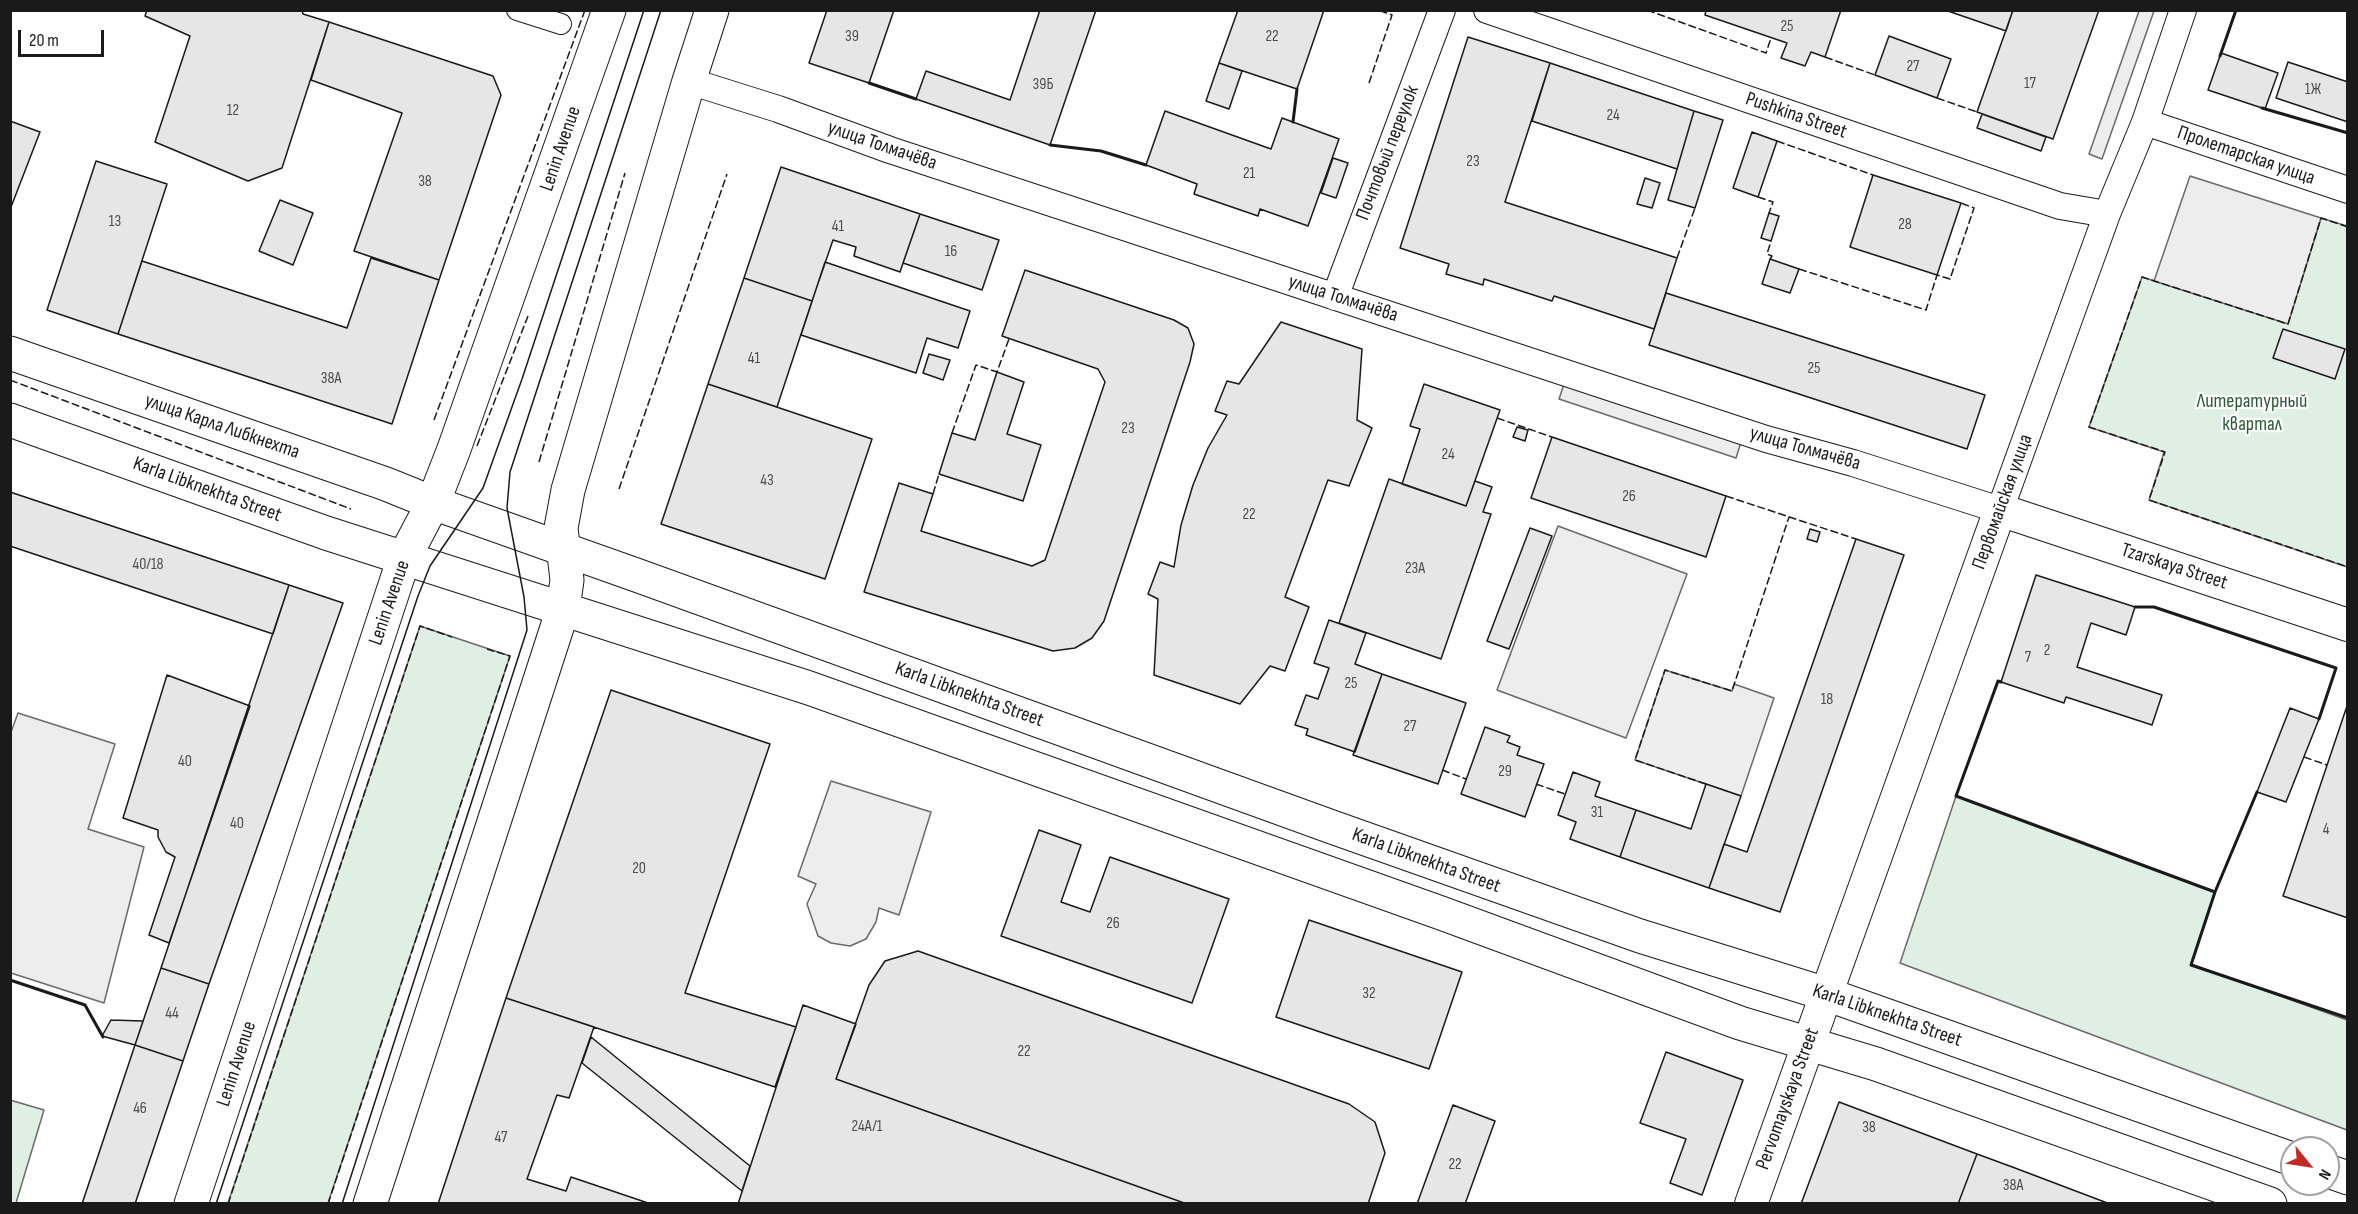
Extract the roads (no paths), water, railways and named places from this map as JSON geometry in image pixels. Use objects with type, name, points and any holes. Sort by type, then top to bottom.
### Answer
[{"type":"main road","name":"Lenin Avenue","points":[[191,1203],[404,558],[433,503],[508,299],[609,10]]},
{"type":"main road","points":[[370,1203],[563,609],[567,580],[561,528],[568,490],[712,10]]},
{"type":"main road","name":"улица Карла Либкнехта","points":[[10,353],[386,484],[565,551]]},
{"type":"main road","name":"Karla Libknekhta Street","points":[[10,420],[326,533],[563,609]]},
{"type":"main road","name":"Karla Libknekhta Street","points":[[565,551],[1640,936],[1826,994],[2280,1155]]},
{"type":"main road","points":[[563,609],[809,688],[1441,913],[1740,1023],[1875,1064],[2270,1203]]},
{"type":"street","points":[[517,10],[561,24]]},
{"type":"street","name":"Почтовый переулок","points":[[1335,297],[1442,10]]},
{"type":"street","name":"Pushkina Street","points":[[1487,10],[2060,206],[2107,214]]},
{"type":"street","name":"Первомайская улица","points":[[1826,994],[2107,214],[2145,122],[2183,10]]},
{"type":"street","name":"улица Толмачёва","points":[[689,81],[1335,297],[1766,438],[2000,510]]},
{"type":"street","name":"Пролетарская улица","points":[[2145,122],[2348,190]]},
{"type":"street","name":"Tzarskaya Street","points":[[2000,510],[2348,625]]},
{"type":"street","name":"Pervomayskaya Street","points":[[1751,1203],[1826,994]]},
{"type":"tram line","points":[[216,1204],[418,596],[430,566],[483,488],[522,379],[644,10]]},
{"type":"tram line","points":[[342,1204],[527,630],[524,597],[507,508],[510,472],[661,10]]},
{"type":"park label","name":"Литературный квартал","points":[[2252,414]]}]
